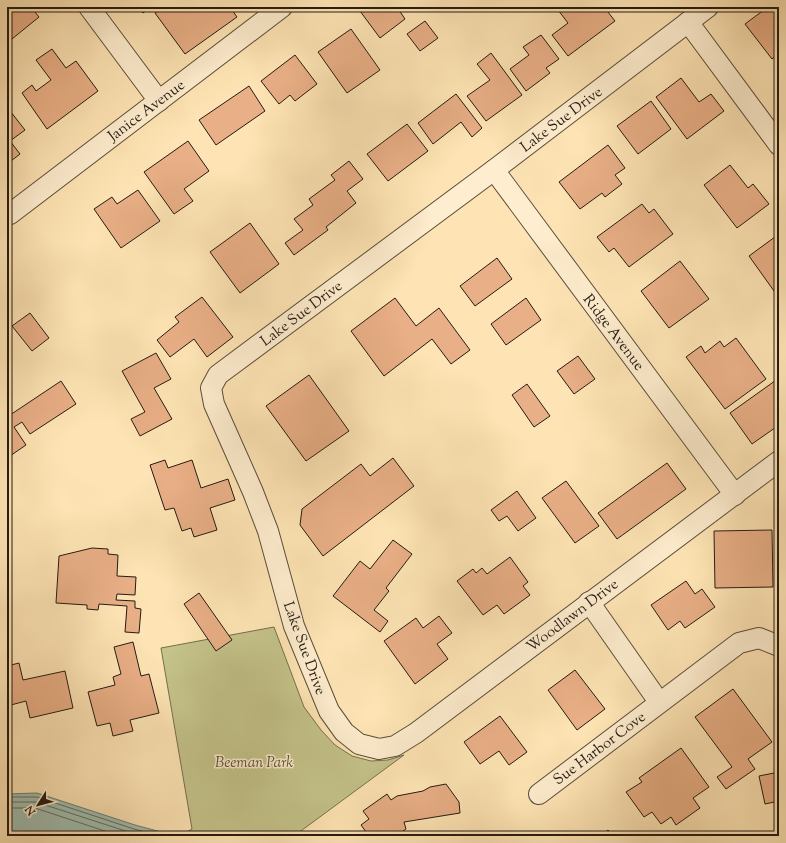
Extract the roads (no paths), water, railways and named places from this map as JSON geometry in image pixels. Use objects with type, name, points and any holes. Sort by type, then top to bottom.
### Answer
[{"type":"street","points":[[89,7],[159,101]]},
{"type":"street","name":"Janice Avenue","points":[[10,214],[282,7]]},
{"type":"street","name":"Lake Sue Drive","points":[[359,744],[344,732],[329,711],[294,626],[268,531],[253,492],[214,404],[212,388],[218,375],[494,170],[708,7]]},
{"type":"street","points":[[688,22],[779,144]]},
{"type":"street","name":"Ridge Avenue","points":[[494,170],[735,495]]},
{"type":"street","name":"Woodlawn Drive","points":[[359,744],[379,749],[395,746],[422,728],[779,461]]},
{"type":"street","name":"Sue Harbor Cove","points":[[589,602],[659,702]]},
{"type":"street","name":"Sue Harbor Cove","points":[[540,794],[738,643],[759,638],[779,646]]},
{"type":"water","points":[[37,793],[135,825],[176,836],[7,836],[7,794]]},
{"type":"park label","name":"Beeman Park","points":[[254,762]]}]
